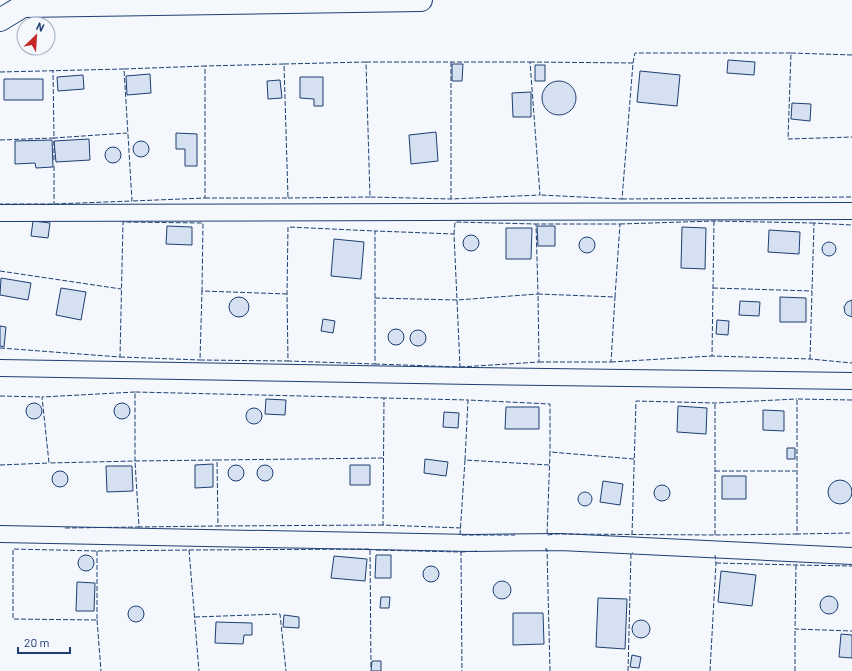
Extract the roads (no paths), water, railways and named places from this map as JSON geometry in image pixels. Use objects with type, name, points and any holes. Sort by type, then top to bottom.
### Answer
[{"type":"street","points":[[0,20],[23,6],[421,0]]},
{"type":"street","points":[[0,213],[852,212]]},
{"type":"street","points":[[0,368],[442,376],[852,380]]},
{"type":"street","points":[[0,534],[464,543],[560,542],[852,556]]}]
